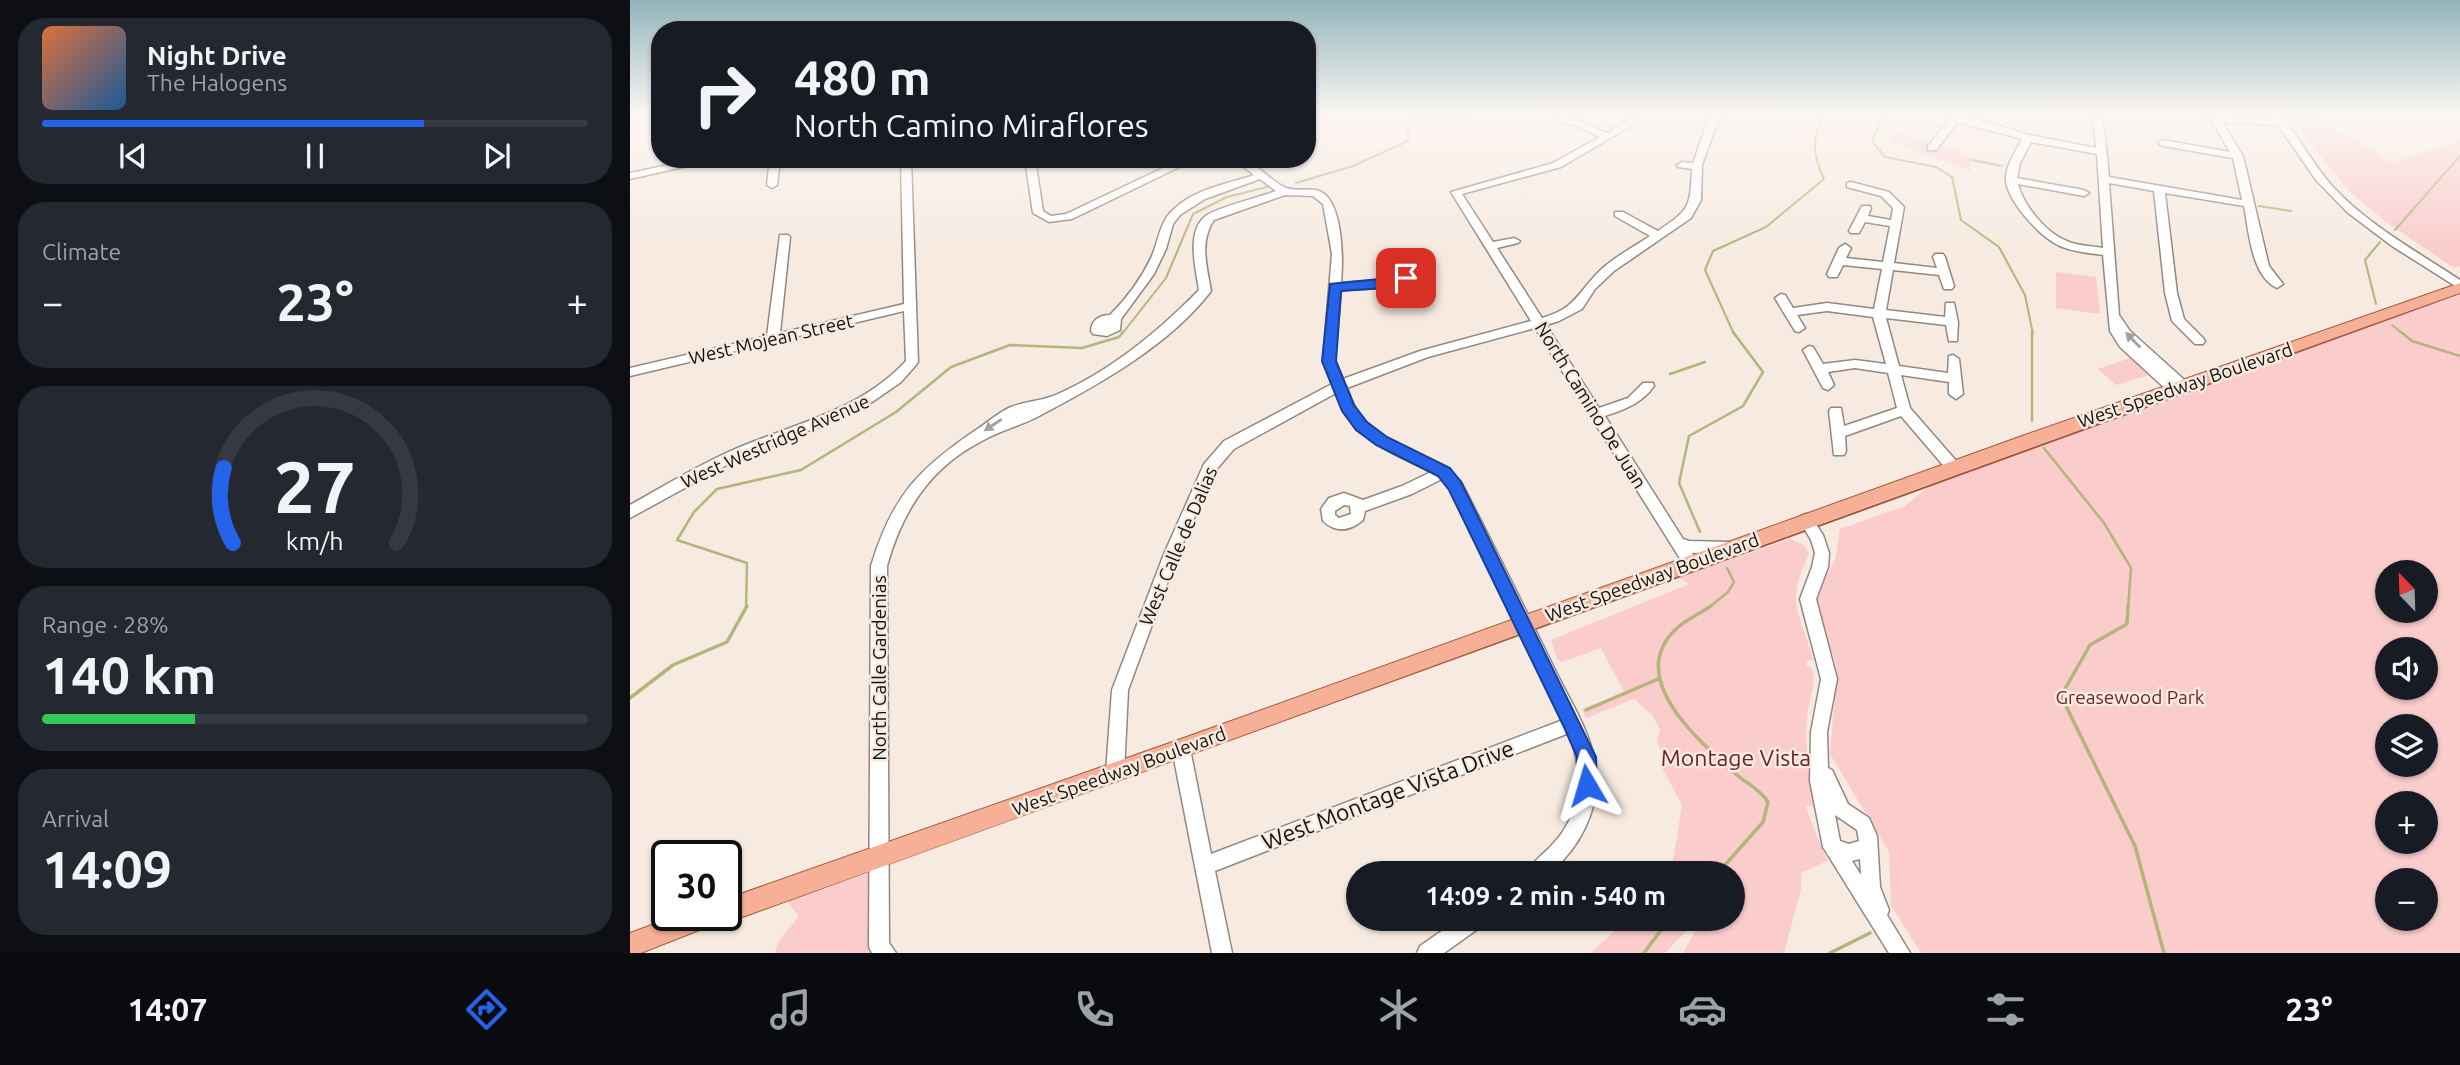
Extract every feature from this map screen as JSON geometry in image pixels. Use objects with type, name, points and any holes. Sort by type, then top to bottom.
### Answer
[{"type":"main road","name":"West Speedway Boulevard","points":[[742,905],[2460,286]]},
{"type":"main road","points":[[630,945],[669,931]]},
{"type":"street","name":"North Camino De Juan","points":[[1567,159],[1557,165],[1456,192],[1691,564]]},
{"type":"street","points":[[1539,323],[1578,306],[1601,275],[1687,216],[1696,200],[1698,159]]},
{"type":"street","points":[[2016,159],[2011,180],[2015,195],[2035,221],[2059,242],[2108,252]]},
{"type":"street","points":[[2102,159],[2113,315],[2126,334],[2179,387]]},
{"type":"street","points":[[2239,159],[2263,267],[2277,284]]},
{"type":"street","points":[[2306,159],[2337,197],[2370,224],[2460,286]]},
{"type":"street","points":[[1682,166],[1696,166]]},
{"type":"street","points":[[631,178],[674,168]]},
{"type":"street","points":[[772,185],[774,168]]},
{"type":"street","points":[[906,168],[911,306]]},
{"type":"street","points":[[1031,168],[1038,213],[1049,219],[1068,217],[1172,168]]},
{"type":"street","points":[[1250,168],[1284,191],[1316,193],[1328,203],[1338,254],[1329,361],[1338,386],[1361,426],[1381,441],[1444,472],[1456,486],[1572,724],[1586,757],[1587,785],[1581,821],[1564,849],[1550,861]]},
{"type":"street","points":[[1114,319],[1137,295],[1159,253],[1162,233],[1184,206],[1205,195],[1260,176]]},
{"type":"street","points":[[2103,179],[2249,204]]},
{"type":"street","points":[[2011,180],[2084,193]]},
{"type":"street","points":[[1851,185],[1892,198],[1899,207],[1879,315],[1904,410],[1953,467]]},
{"type":"street","points":[[2159,189],[2171,293],[2178,321],[2199,341]]},
{"type":"street","name":"North Calle Gardenias","points":[[886,953],[879,947],[879,566],[896,515],[915,487],[940,461],[1014,411],[1055,400],[1108,370],[1187,312],[1205,291],[1199,237],[1203,226],[1210,218],[1284,191]]},
{"type":"street","points":[[1855,231],[1863,213],[1897,224]]},
{"type":"street","points":[[1619,214],[1657,235]]},
{"type":"street","points":[[773,338],[784,237]]},
{"type":"street","points":[[1491,246],[1514,240]]},
{"type":"street","points":[[1833,274],[1845,248]]},
{"type":"street","points":[[1939,257],[1948,286]]},
{"type":"street","points":[[1839,261],[1943,272]]},
{"type":"street","points":[[1335,287],[1384,284]]},
{"type":"street","points":[[1781,298],[1799,328]]},
{"type":"street","name":"West Mojean Street","points":[[630,372],[911,306]]},
{"type":"street","name":"West Westridge Avenue","points":[[630,512],[743,451],[882,393],[900,378],[912,362],[911,306]]},
{"type":"street","points":[[1950,306],[1953,338]]},
{"type":"street","points":[[1790,312],[1827,307],[1952,322]]},
{"type":"street","name":"West Calle de Dalias","points":[[1115,773],[1120,690],[1171,554],[1209,468],[1229,445],[1338,386],[1424,354],[1539,323]]},
{"type":"street","points":[[1809,350],[1828,385]]},
{"type":"street","points":[[1953,359],[1956,394]]},
{"type":"street","points":[[1820,369],[1855,364],[1954,378]]},
{"type":"street","points":[[1597,414],[1633,401],[1648,386]]},
{"type":"street","points":[[1838,433],[1904,410]]},
{"type":"street","points":[[1836,411],[1839,451]]},
{"type":"street","points":[[1359,507],[1407,490],[1444,472]]},
{"type":"street","points":[[1806,520],[1818,538],[1822,553],[1821,567],[1808,599],[1829,679],[1819,732],[1819,781],[1832,847],[1900,953]]},
{"type":"street","points":[[1678,543],[1689,547],[1735,547]]},
{"type":"street","name":"West Montage Vista Drive","points":[[1203,866],[1572,724]]},
{"type":"street","points":[[1181,749],[1222,953]]},
{"type":"street","points":[[1819,752],[1836,801],[1842,810],[1863,824],[1868,836],[1871,887],[1888,934]]},
{"type":"street","points":[[1832,847],[1849,853],[1868,847]]},
{"type":"street","points":[[1427,953],[1458,931]]},
{"type":"green space","points":[[1940,159],[1980,159],[2005,165],[2004,168],[1970,161],[1971,171]]},
{"type":"green space","points":[[2324,159],[2387,159],[2393,163],[2403,159],[2460,159],[2460,266],[2454,268],[2385,221],[2349,191]]},
{"type":"green space","points":[[2056,272],[2096,277],[2100,314],[2056,308]]},
{"type":"green space","name":"Greasewood Park","points":[[2460,293],[2460,953],[1921,953],[1891,906],[1889,852],[1830,754],[1837,667],[1813,601],[1835,560],[1840,529],[1905,506],[1953,467]]},
{"type":"green space","points":[[2130,358],[2149,375],[2116,385],[2098,369]]},
{"type":"green space","name":"Montage Vista","points":[[1790,539],[1804,545],[1809,554],[1797,585],[1796,597],[1813,660],[1807,661],[1806,666],[1811,667],[1814,677],[1807,734],[1814,807],[1805,805],[1827,861],[1801,873],[1801,889],[1784,953],[1683,953],[1696,931],[1745,931],[1745,861],[1673,861],[1682,805],[1661,766],[1667,765],[1657,742],[1660,729],[1653,716],[1634,699],[1586,718],[1582,709],[1624,692],[1601,648],[1562,662],[1557,659],[1551,640],[1689,584],[1679,578]]},
{"type":"green space","points":[[870,873],[873,953],[775,953],[798,915],[788,903],[790,900]]},
{"type":"green space","points":[[1614,931],[1686,931],[1665,953],[1591,953]]},
{"type":"waterway","points":[[1296,183],[1367,159]]},
{"type":"waterway","points":[[1733,332],[1705,270],[1713,251],[1766,227],[1824,179],[1817,159]]},
{"type":"waterway","points":[[1898,159],[1936,167],[1952,177],[1961,220],[1999,247],[2025,295],[2033,334]]},
{"type":"waterway","points":[[2395,230],[2457,159]]},
{"type":"waterway","points":[[1972,160],[2001,166]]},
{"type":"waterway","points":[[1122,334],[1166,278],[1193,214],[1227,197],[1267,187]]},
{"type":"waterway","points":[[2259,206],[2291,211]]},
{"type":"waterway","points":[[2376,304],[2365,260],[2380,242]]},
{"type":"waterway","points":[[2392,325],[2403,334]]},
{"type":"waterway","points":[[746,608],[747,563],[677,540],[694,512],[717,489],[801,470],[896,412],[951,367],[1010,345],[1082,348],[1119,337],[1123,332]]},
{"type":"waterway","points":[[1700,532],[1679,483],[1689,436],[1743,406],[1763,372],[1733,332]]},
{"type":"waterway","points":[[2032,332],[2032,421]]},
{"type":"waterway","points":[[2401,332],[2412,341],[2460,356]]},
{"type":"waterway","points":[[1670,374],[1705,362]]},
{"type":"waterway","points":[[2044,448],[2104,523],[2131,568],[2128,608]]},
{"type":"waterway","points":[[1709,607],[1728,592],[1734,582],[1727,568]]},
{"type":"waterway","points":[[2128,606],[2127,624],[2090,645],[2061,696],[2135,846],[2164,953]]},
{"type":"waterway","points":[[1709,607],[1675,630],[1662,649],[1658,669],[1663,689],[1688,727],[1721,761],[1768,802],[1763,822],[1729,861]]},
{"type":"waterway","points":[[630,698],[673,665],[727,642],[746,608]]},
{"type":"waterway","points":[[1586,710],[1658,679]]},
{"type":"waterway","points":[[1644,953],[1660,931]]},
{"type":"waterway","points":[[1830,953],[1870,933]]},
{"type":"route","points":[[1406,278],[1396,275],[1388,277],[1384,284],[1335,287],[1329,361],[1348,407],[1361,426],[1381,441],[1444,472],[1456,486],[1572,724],[1586,757],[1587,785]]}]
